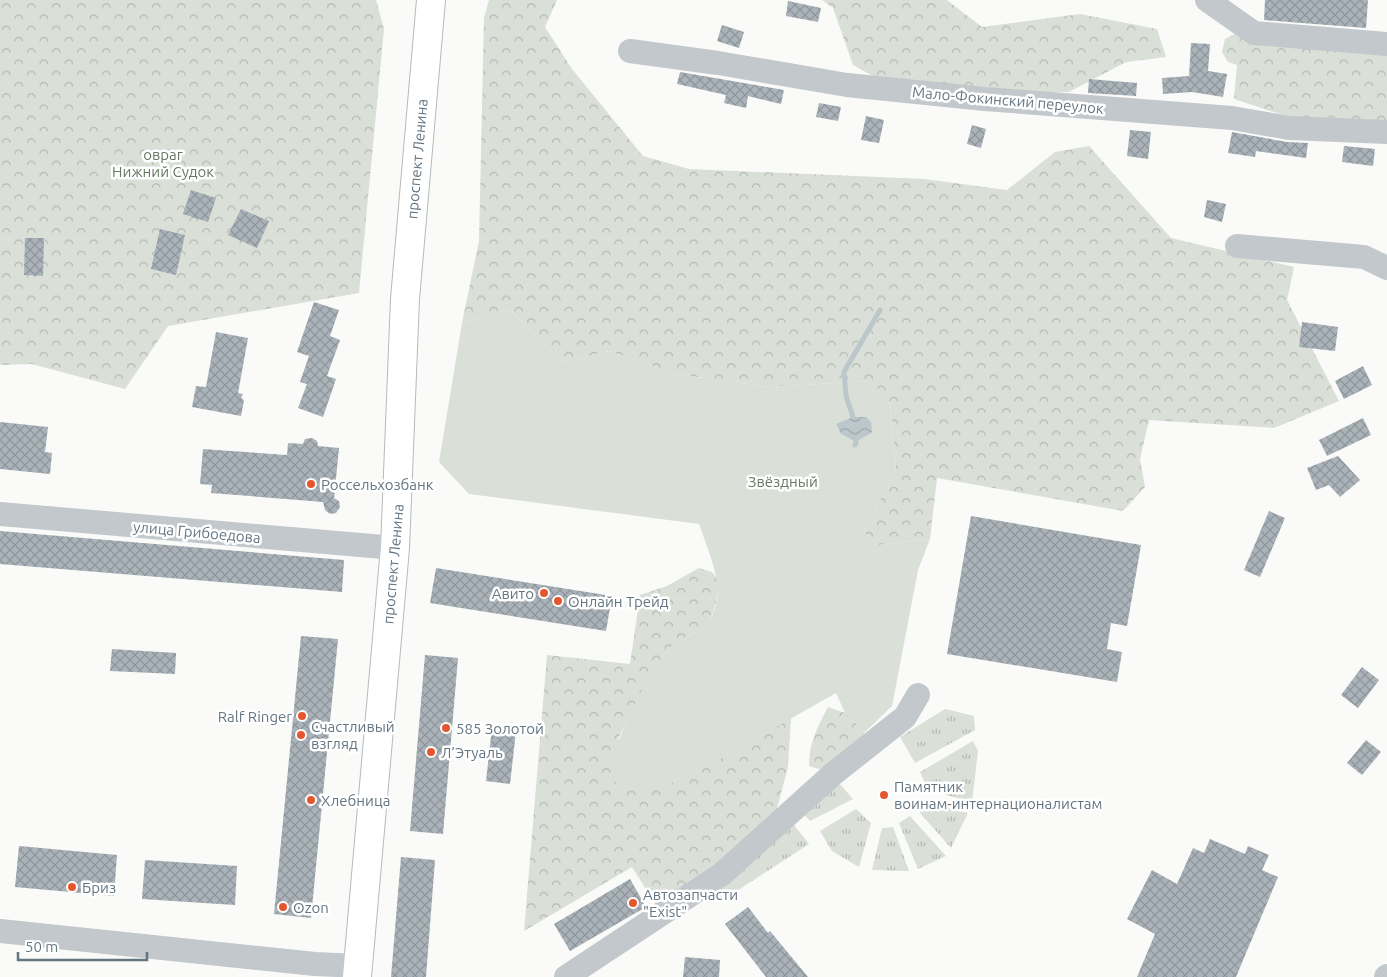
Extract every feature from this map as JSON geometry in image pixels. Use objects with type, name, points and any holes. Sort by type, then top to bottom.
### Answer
[{"type":"main road","name":"проспект Ленина","points":[[357,972],[395,548],[405,298],[431,0]]},
{"type":"street","points":[[1207,0],[1254,33],[1387,44]]},
{"type":"street","name":"Мало-Фокинский переулок","points":[[630,51],[718,63],[847,85],[985,99],[1232,118],[1289,128],[1387,132]]},
{"type":"street","points":[[1238,246],[1364,257],[1387,268]]},
{"type":"street","name":"улица Грибоедова","points":[[0,514],[395,548]]},
{"type":"street","points":[[566,977],[722,874],[833,774],[905,717],[918,696]]},
{"type":"street","points":[[0,931],[314,964],[357,972]]},
{"type":"green space","name":"овраг Нижний Судок","points":[[0,0],[376,0],[384,29],[359,293],[168,326],[125,389],[32,364],[0,365]]},
{"type":"green space","points":[[489,0],[557,0],[545,27],[572,69],[643,156],[689,169],[924,179],[1007,190],[1055,152],[1089,146],[1171,238],[1294,267],[1287,300],[1339,401],[1274,428],[1149,420],[1140,459],[1145,487],[1123,511],[937,478],[930,539],[879,545],[863,532],[896,470],[890,404],[870,381],[770,387],[675,374],[609,351],[562,363],[509,309],[462,323],[479,241],[484,18]]},
{"type":"green space","points":[[822,0],[947,0],[982,27],[1080,14],[1157,29],[1166,57],[1126,62],[1069,92],[954,94],[889,85],[853,65],[833,8]]},
{"type":"green space","points":[[1234,34],[1387,53],[1387,127],[1301,121],[1234,99],[1237,65],[1228,62],[1222,52],[1225,39]]},
{"type":"green space","name":"Звёздный","points":[[509,309],[562,363],[609,351],[675,374],[770,387],[870,381],[890,404],[896,470],[863,532],[879,545],[930,539],[918,570],[892,706],[865,732],[845,713],[836,693],[707,766],[671,783],[618,788],[609,767],[627,720],[644,686],[663,656],[673,645],[703,628],[712,616],[716,604],[717,591],[713,563],[699,524],[469,494],[439,462],[462,323]]},
{"type":"green space","points":[[699,568],[712,572],[718,579],[712,615],[704,627],[681,639],[663,656],[642,691],[618,739],[671,783],[707,766],[791,718],[788,767],[776,812],[726,863],[659,910],[632,867],[524,931],[547,655],[630,664],[640,595],[667,586]]},
{"type":"green space","points":[[828,707],[845,713],[865,732],[851,755],[822,770],[809,766],[809,758],[814,736]]},
{"type":"green space","points":[[945,709],[974,716],[975,730],[915,763],[900,737]]},
{"type":"green space","points":[[973,741],[978,751],[972,802],[928,790],[920,772]]},
{"type":"green space","points":[[838,782],[853,799],[810,821],[803,813]]},
{"type":"green space","points":[[924,802],[968,813],[951,848],[920,813]]},
{"type":"green space","points":[[856,809],[871,823],[859,867],[832,851],[820,831]]},
{"type":"green space","points":[[910,816],[946,856],[918,869],[899,823]]},
{"type":"green space","points":[[790,820],[809,844],[718,903],[713,889]]},
{"type":"green space","points":[[893,827],[909,871],[872,870],[882,828]]},
{"type":"water","points":[[853,417],[866,417],[871,422],[872,432],[856,442],[841,434],[836,424]]},
{"type":"building","points":[[1265,0],[1368,0],[1366,28],[1264,20]]},
{"type":"building","points":[[788,1],[821,8],[818,22],[786,16]]},
{"type":"building","points":[[722,25],[744,32],[739,48],[717,41]]},
{"type":"building","points":[[1191,43],[1210,44],[1208,71],[1227,74],[1223,97],[1192,92],[1163,94],[1162,78],[1189,76]]},
{"type":"building","points":[[680,72],[784,90],[781,104],[748,96],[746,108],[724,103],[726,95],[677,84]]},
{"type":"building","points":[[1089,79],[1137,83],[1136,96],[1088,93]]},
{"type":"building","points":[[819,103],[841,107],[838,121],[816,117]]},
{"type":"building","points":[[866,116],[884,120],[879,143],[861,140]]},
{"type":"building","points":[[972,125],[986,129],[981,148],[967,144]]},
{"type":"building","points":[[1130,130],[1151,132],[1148,159],[1127,156]]},
{"type":"building","points":[[1232,132],[1287,142],[1308,143],[1306,158],[1256,151],[1255,157],[1228,153]]},
{"type":"building","points":[[1344,146],[1375,149],[1373,166],[1342,162]]},
{"type":"building","points":[[191,190],[216,198],[208,222],[183,214]]},
{"type":"building","points":[[1207,200],[1226,204],[1222,222],[1204,217]]},
{"type":"building","points":[[241,209],[269,221],[257,248],[228,235]]},
{"type":"building","points":[[160,229],[185,235],[176,275],[151,269]]},
{"type":"building","points":[[25,238],[44,238],[43,276],[24,275]]},
{"type":"building","points":[[314,302],[339,310],[330,336],[340,340],[327,376],[336,379],[323,417],[298,408],[307,384],[300,382],[309,356],[297,352]]},
{"type":"building","points":[[1302,322],[1338,327],[1335,351],[1299,347]]},
{"type":"building","points":[[216,332],[248,338],[238,393],[243,394],[241,398],[244,400],[241,416],[192,407],[196,386],[206,387]]},
{"type":"building","points":[[1363,366],[1372,385],[1344,399],[1335,381]]},
{"type":"building","points":[[1363,418],[1371,435],[1327,456],[1319,440]]},
{"type":"building","points":[[0,422],[48,427],[45,452],[52,453],[50,474],[0,469]]},
{"type":"building","points":[[312,438],[317,441],[318,446],[339,448],[334,498],[339,501],[340,507],[336,513],[330,514],[325,510],[323,502],[211,493],[212,485],[200,484],[203,449],[287,455],[288,443],[303,444],[305,439]]},
{"type":"building","points":[[1338,456],[1360,480],[1340,497],[1329,485],[1316,490],[1307,468]]},
{"type":"building","points":[[1269,511],[1285,518],[1260,577],[1244,570]]},
{"type":"building","points":[[971,516],[1141,545],[1127,626],[1111,623],[1107,649],[1122,652],[1117,682],[947,654]]},
{"type":"building","points":[[0,531],[344,560],[342,592],[0,564]]},
{"type":"building","points":[[436,568],[612,596],[606,631],[430,603]]},
{"type":"building","points":[[301,636],[338,639],[311,918],[274,914]]},
{"type":"building","points":[[112,649],[176,653],[175,674],[110,671]]},
{"type":"building","points":[[425,655],[458,658],[443,834],[410,831]]},
{"type":"building","points":[[1362,667],[1379,680],[1358,708],[1341,695]]},
{"type":"building","points":[[492,728],[516,731],[510,784],[486,781]]},
{"type":"building","points":[[1366,740],[1381,752],[1362,775],[1347,763]]},
{"type":"building","points":[[1210,839],[1245,854],[1248,846],[1269,855],[1262,870],[1278,877],[1236,977],[1137,977],[1155,934],[1127,919],[1152,870],[1177,884],[1193,848],[1204,853]]},
{"type":"building","points":[[19,846],[117,855],[114,896],[15,887]]},
{"type":"building","points":[[401,857],[435,860],[426,977],[391,977]]},
{"type":"building","points":[[145,860],[237,866],[235,905],[142,899]]},
{"type":"building","points":[[630,879],[646,907],[570,951],[554,924]]},
{"type":"building","points":[[748,907],[768,933],[770,931],[808,977],[766,977],[725,924]]},
{"type":"building","points":[[685,957],[720,960],[719,977],[683,977]]},
{"type":"waterway","points":[[853,417],[846,396],[844,372],[880,310]]},
{"type":"place","name":"Россельхозбанк","points":[[311,484]]},
{"type":"place","name":"Авито","points":[[544,593]]},
{"type":"place","name":"Онлайн Трейд","points":[[558,601]]},
{"type":"place","name":"Ralf Ringer","points":[[302,716]]},
{"type":"place","name":"585 Золотой","points":[[446,728]]},
{"type":"place","name":"Счастливый взгляд","points":[[301,735]]},
{"type":"place","name":"Л’Этуаль","points":[[431,752]]},
{"type":"place","name":"Памятник воинам-интернационалистам","points":[[884,795]]},
{"type":"place","name":"Хлебница","points":[[311,800]]},
{"type":"place","name":"Бриз","points":[[72,887]]},
{"type":"place","name":"Автозапчасти \"Exist\"","points":[[633,903]]},
{"type":"place","name":"Ozon","points":[[283,907]]}]
